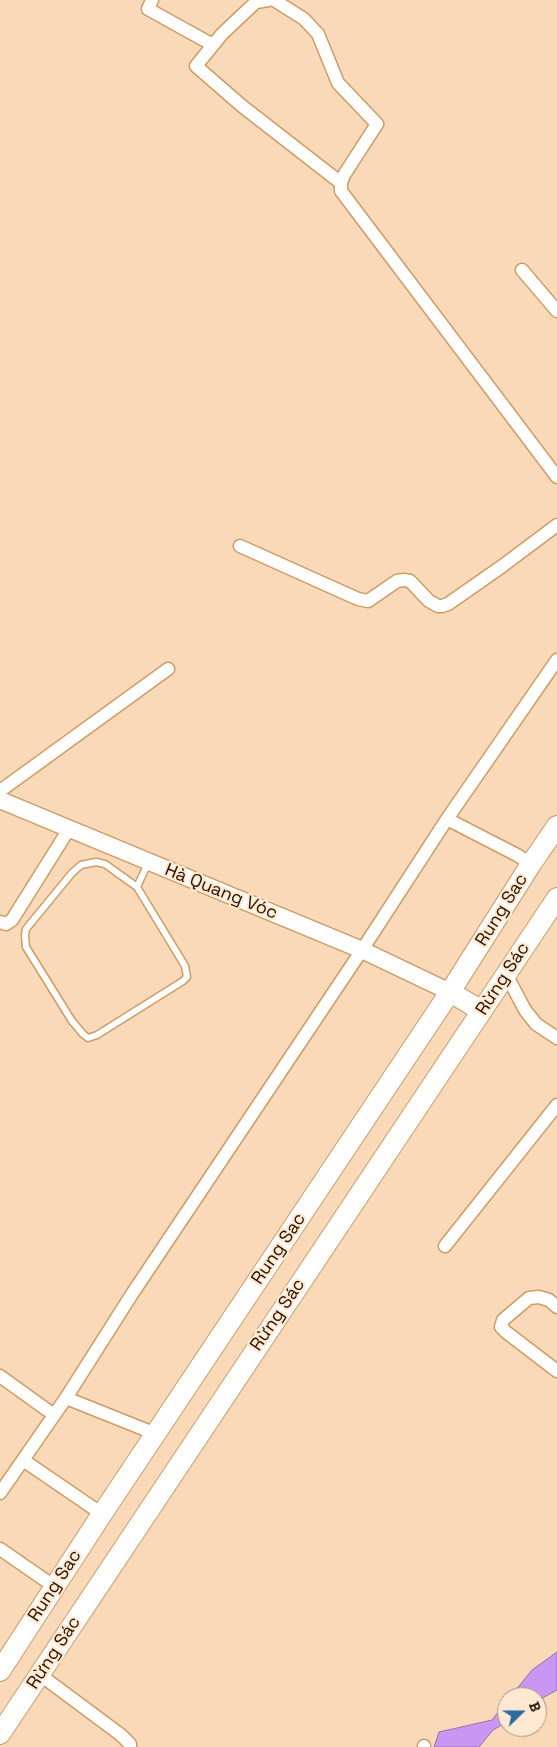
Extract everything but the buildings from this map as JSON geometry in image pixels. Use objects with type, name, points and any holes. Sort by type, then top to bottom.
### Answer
[{"type":"main road","name":"Rung Sac","points":[[0,1671],[445,990],[524,860],[557,826]]},
{"type":"main road","name":"Rừng Sác","points":[[0,1734],[557,898]]},
{"type":"main road","points":[[445,990],[482,1011]]},
{"type":"street","points":[[152,0],[148,9],[213,45]]},
{"type":"street","points":[[269,0],[256,2],[222,34],[196,66],[242,106],[341,183]]},
{"type":"street","points":[[274,0],[304,20],[318,34],[338,83],[377,124],[344,175],[341,191],[557,477]]},
{"type":"street","points":[[522,270],[557,311]]},
{"type":"street","points":[[240,546],[358,600],[368,601],[397,581],[404,580],[410,581],[429,600],[438,606],[442,606],[448,604],[557,525]]},
{"type":"street","points":[[0,1494],[66,1398],[132,1294],[362,950],[447,819],[557,660]]},
{"type":"street","points":[[0,791],[168,669]]},
{"type":"street","name":"Hà Quang Vóc","points":[[0,800],[362,950],[445,990]]},
{"type":"street","points":[[447,819],[524,860]]},
{"type":"street","points":[[0,922],[6,924],[12,920],[69,829]]},
{"type":"street","points":[[506,974],[525,1010],[536,1024],[557,1038]]},
{"type":"street","points":[[445,1246],[557,1104]]},
{"type":"street","points":[[557,1307],[549,1300],[539,1297],[529,1298],[503,1320],[501,1327],[557,1371]]},
{"type":"street","points":[[0,1376],[54,1415]]},
{"type":"street","points":[[66,1398],[156,1434]]},
{"type":"street","points":[[23,1460],[102,1514]]},
{"type":"street","points":[[0,1548],[55,1587]]},
{"type":"street","points":[[40,1674],[122,1735],[130,1744],[130,1747]]},
{"type":"lane","points":[[96,862],[105,864],[138,887],[182,959],[187,976],[183,981],[97,1035],[88,1038],[72,1021],[26,946],[24,935],[26,928],[72,873],[81,866],[96,862]]},
{"type":"lane","points":[[138,887],[149,862]]},
{"type":"shaded area","points":[[557,1652],[557,1690],[547,1696],[547,1687],[518,1687],[532,1670]]},
{"type":"shaded area","points":[[497,1714],[497,1728],[479,1747],[434,1747],[439,1732],[492,1720]]}]
